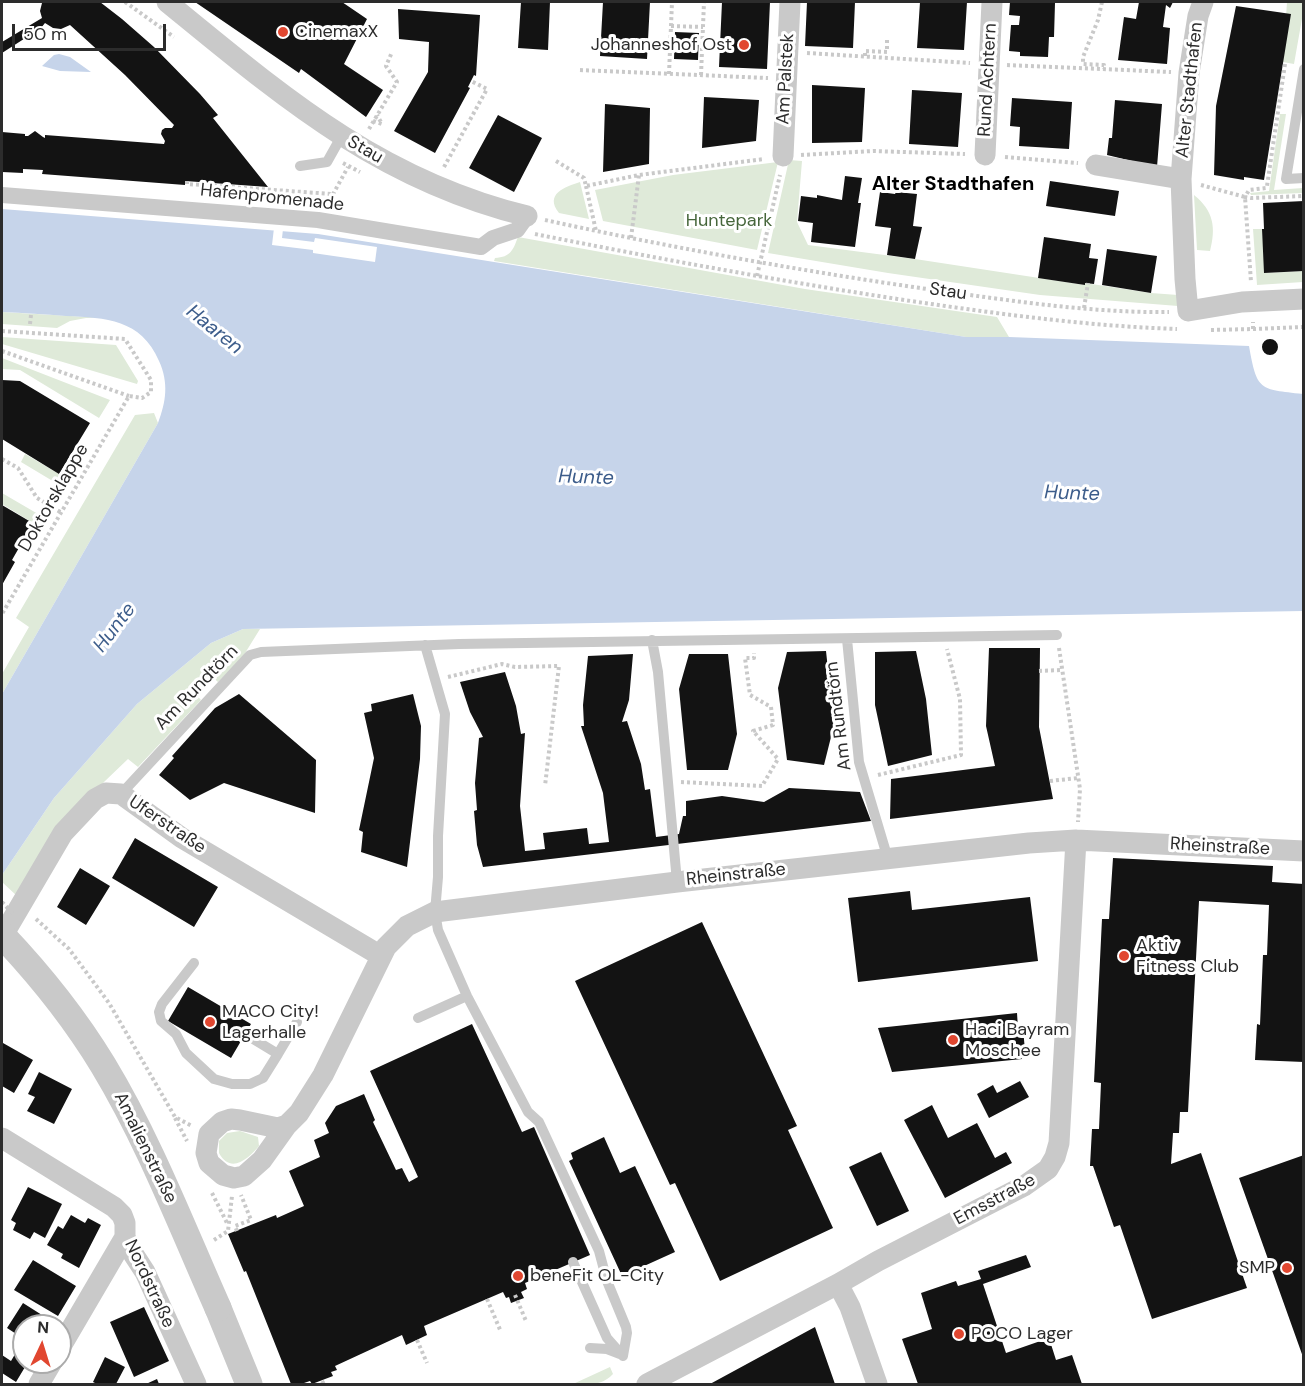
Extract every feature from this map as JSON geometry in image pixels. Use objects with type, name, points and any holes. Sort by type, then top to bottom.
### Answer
[{"type":"street","name":"Stau","points":[[167,2],[255,74],[350,142],[434,186],[490,207],[522,223]]},
{"type":"street","name":"Am Palstek","points":[[783,156],[790,2]]},
{"type":"street","name":"Rund Achtern","points":[[985,155],[992,2]]},
{"type":"street","name":"Alter Stadthafen","points":[[1188,320],[1181,179],[1189,73],[1198,16],[1203,2]]},
{"type":"street","name":"Alter Stadthafen","points":[[1096,165],[1181,179]]},
{"type":"street","name":"Hafenpromenade","points":[[2,195],[318,220],[481,247],[522,223]]},
{"type":"street","points":[[1188,320],[1252,302],[1304,298]]},
{"type":"street","name":"Uferstraße","points":[[2,936],[63,833],[95,799],[106,793],[121,794],[182,838],[381,956]]},
{"type":"street","name":"Rheinstraße","points":[[234,1178],[244,1176],[254,1169],[270,1151],[287,1125],[299,1113],[323,1076],[381,956],[407,926],[435,912],[677,882],[1029,843],[1076,840],[1300,849]]},
{"type":"street","name":"Emsstraße","points":[[647,1384],[1038,1178],[1048,1169],[1059,1143],[1076,840]]},
{"type":"street","name":"Amalienstraße","points":[[2,936],[32,968],[102,1064],[138,1129],[218,1308],[249,1384]]},
{"type":"street","points":[[234,1178],[223,1175],[209,1163],[206,1153],[209,1134],[215,1127],[231,1119],[278,1128],[287,1125]]},
{"type":"street","name":"Nordstraße","points":[[2,1138],[114,1206],[122,1215],[125,1223],[125,1237],[130,1249],[145,1272],[196,1384]]},
{"type":"street","points":[[72,1328],[125,1237]]},
{"type":"street","points":[[838,1284],[850,1307],[877,1384]]},
{"type":"lane","points":[[1304,69],[1299,129],[1286,179],[1304,178]]},
{"type":"lane","points":[[300,166],[327,162],[350,142]]},
{"type":"lane","name":"Am Rundtörn","points":[[121,794],[250,655],[261,652],[425,645],[652,640],[1057,635]]},
{"type":"lane","name":"Am Rundtörn","points":[[847,639],[859,762],[888,858]]},
{"type":"lane","points":[[652,640],[658,672],[677,882]]},
{"type":"lane","points":[[425,645],[445,714],[435,912],[438,930],[467,996],[528,1112],[539,1122],[598,1251],[607,1281],[626,1327],[627,1334],[622,1356]]},
{"type":"lane","points":[[194,963],[162,1004],[159,1012],[161,1021],[176,1034],[186,1053],[214,1079],[232,1084],[250,1084],[263,1078],[297,1022]]},
{"type":"lane","points":[[418,1018],[467,996]]},
{"type":"lane","points":[[245,1034],[278,1054]]},
{"type":"lane","points":[[573,1262],[607,1338],[622,1356]]},
{"type":"lane","points":[[590,1348],[607,1349],[622,1356]]},
{"type":"path","points":[[669,74],[672,2]]},
{"type":"path","points":[[701,75],[704,2]]},
{"type":"path","points":[[1102,2],[1083,63],[1104,65],[1104,69]]},
{"type":"path","points":[[671,26],[703,27]]},
{"type":"path","points":[[865,56],[865,51],[887,52],[887,39]]},
{"type":"path","points":[[377,115],[397,82],[386,66],[392,52]]},
{"type":"path","points":[[788,52],[1189,73]]},
{"type":"path","points":[[1253,329],[1245,197],[1249,190],[1267,186],[1285,64]]},
{"type":"path","points":[[580,70],[786,79]]},
{"type":"path","points":[[434,164],[443,170],[487,90],[471,81]]},
{"type":"path","points":[[362,123],[378,133]]},
{"type":"path","points":[[318,220],[333,194],[350,142]]},
{"type":"path","points":[[586,186],[639,175],[783,156],[873,151],[985,155]]},
{"type":"path","name":"Rund Achtern","points":[[985,155],[1096,165]]},
{"type":"path","points":[[757,276],[783,156]]},
{"type":"path","points":[[556,161],[584,178],[596,231]]},
{"type":"path","points":[[631,238],[639,175]]},
{"type":"path","points":[[1181,179],[1251,198],[1304,196]]},
{"type":"path","points":[[187,181],[187,184],[333,194]]},
{"type":"path","points":[[522,223],[757,276],[1032,318],[1096,325],[1188,320]]},
{"type":"path","name":"Stau","points":[[522,223],[596,231],[902,286],[1084,308],[1152,312],[1188,320]]},
{"type":"path","points":[[1084,308],[1088,283]]},
{"type":"path","points":[[30,324],[31,315]]},
{"type":"path","points":[[1211,330],[1304,327]]},
{"type":"path","points":[[2,331],[125,339],[151,380],[151,392],[142,398],[129,396],[2,351]]},
{"type":"path","name":"Doktorsklappe","points":[[2,614],[129,396]]},
{"type":"path","points":[[2,459],[18,468],[37,498],[62,513]]},
{"type":"path","points":[[1057,635],[1080,789],[1076,840]]},
{"type":"path","points":[[864,778],[961,755],[960,699],[944,637]]},
{"type":"path","points":[[668,781],[762,786],[778,759],[753,731],[773,725],[771,707],[750,695],[745,658],[754,658],[754,649]]},
{"type":"path","points":[[435,680],[502,664],[515,667],[559,666],[545,786]]},
{"type":"path","points":[[1040,671],[1062,670]]},
{"type":"path","points":[[1050,782],[1078,778]]},
{"type":"path","points":[[21,904],[69,949],[109,1003],[175,1117],[209,1134]]},
{"type":"path","points":[[234,1178],[251,1220],[235,1226],[237,1231]]},
{"type":"path","points":[[213,1240],[228,1231],[234,1178]]},
{"type":"path","points":[[515,1295],[526,1321]]},
{"type":"path","points":[[487,1299],[501,1332]]},
{"type":"path","points":[[417,1340],[427,1363]]},
{"type":"green space","points":[[1287,2],[1303,2],[1294,64],[1283,62]]},
{"type":"green space","points":[[1280,114],[1286,114],[1274,190],[1303,188],[1303,193],[1251,195],[1250,193],[1269,191]]},
{"type":"green space","points":[[789,160],[802,161],[797,222],[808,245],[1085,285],[1085,283],[1178,295],[1178,306],[1040,295],[768,253]]},
{"type":"green space","name":"Huntepark","points":[[778,162],[757,250],[603,221],[595,190],[673,175]]},
{"type":"green space","points":[[580,182],[589,219],[559,213],[555,206],[555,196],[558,192]]},
{"type":"green space","points":[[1194,195],[1206,207],[1212,220],[1213,235],[1210,251],[1197,250]]},
{"type":"green space","points":[[1253,229],[1262,229],[1265,273],[1303,271],[1303,282],[1257,285]]},
{"type":"green space","points":[[518,237],[805,289],[997,317],[1009,337],[966,337],[494,261],[495,258],[511,252]]},
{"type":"green space","points":[[2,312],[105,318],[70,321],[57,328],[2,324]]},
{"type":"green space","points":[[2,337],[116,345],[138,381],[137,384],[2,344]]},
{"type":"green space","points":[[2,358],[110,400],[99,418],[20,370],[2,369]]},
{"type":"green space","points":[[154,413],[158,423],[2,694],[2,674],[29,627],[16,618],[135,415]]},
{"type":"green space","points":[[25,454],[61,475],[56,483],[21,462]]},
{"type":"green space","points":[[2,493],[38,514],[33,523],[2,504]]},
{"type":"green space","points":[[243,629],[260,629],[242,658],[218,682],[208,673],[192,690],[201,700],[138,767],[128,759],[57,827],[17,896],[2,882],[2,875],[54,798],[137,704],[211,643]]},
{"type":"green space","points":[[240,1131],[258,1137],[259,1146],[240,1162],[229,1163],[219,1153],[219,1141],[227,1133]]},
{"type":"green space","points":[[610,1367],[613,1374],[604,1381],[573,1384]]},
{"type":"water","points":[[54,55],[70,57],[91,72],[60,71],[42,66]]},
{"type":"water","points":[[2,209],[318,234],[966,337],[1249,346],[1255,372],[1262,385],[1277,391],[1303,394],[1303,611],[243,629],[211,643],[137,704],[54,798],[2,875],[2,694],[158,423],[163,408],[165,385],[162,369],[151,347],[132,329],[121,324],[95,318],[2,312]]},
{"type":"pier","points":[[274,228],[283,229],[282,238],[314,242],[315,238],[377,247],[375,262],[272,245]]},
{"type":"building","points":[[38,2],[100,2],[122,19],[154,47],[200,94],[218,115],[213,118],[268,187],[185,181],[185,185],[42,174],[43,170],[23,169],[23,173],[2,172],[2,132],[28,136],[35,131],[45,138],[45,135],[164,144],[162,130],[172,128],[174,125],[125,75],[70,25],[61,29],[53,28],[45,23],[41,28],[2,53],[2,42],[42,18],[40,11],[42,3]]},
{"type":"building","points":[[195,2],[342,2],[367,19],[344,64],[383,90],[366,117],[301,69],[299,73]]},
{"type":"building","points":[[521,2],[550,2],[548,50],[518,48]]},
{"type":"building","points":[[603,2],[650,2],[647,59],[600,56]]},
{"type":"building","name":"Johanneshof Ost","points":[[722,2],[770,2],[767,69],[719,67]]},
{"type":"building","points":[[807,2],[855,2],[853,48],[805,46]]},
{"type":"building","points":[[920,2],[967,2],[964,50],[917,48]]},
{"type":"building","points":[[1010,2],[1055,3],[1054,37],[1049,37],[1048,57],[1020,56],[1020,52],[1009,51],[1011,25],[1019,25],[1020,16],[1009,15]]},
{"type":"building","points":[[1139,2],[1173,2],[1170,8],[1166,5],[1163,27],[1170,28],[1167,64],[1118,60],[1124,17],[1136,19]]},
{"type":"building","points":[[1236,6],[1291,14],[1264,180],[1244,177],[1244,180],[1214,175],[1216,106]]},
{"type":"building","points":[[398,9],[480,15],[476,76],[474,75],[468,87],[470,88],[435,153],[394,131],[428,72],[429,42],[399,39]]},
{"type":"building","points":[[675,32],[699,33],[698,60],[674,59]]},
{"type":"building","points":[[812,85],[865,88],[862,142],[812,143]]},
{"type":"building","points":[[912,90],[962,93],[958,147],[909,144]]},
{"type":"building","points":[[704,97],[759,100],[756,141],[702,148]]},
{"type":"building","points":[[1012,98],[1072,102],[1069,149],[1019,146],[1020,127],[1010,126]]},
{"type":"building","points":[[1115,100],[1162,104],[1157,167],[1107,155],[1109,138],[1112,138]]},
{"type":"building","points":[[605,104],[650,108],[649,164],[603,172]]},
{"type":"building","points":[[498,115],[542,138],[514,192],[469,168]]},
{"type":"building","points":[[845,176],[862,178],[855,247],[811,242],[813,223],[798,221],[801,196],[817,198],[817,195],[842,200]]},
{"type":"building","points":[[1050,181],[1119,191],[1115,216],[1046,206]]},
{"type":"building","points":[[880,192],[917,194],[913,226],[922,227],[915,259],[887,255],[891,228],[875,226]]},
{"type":"building","points":[[1304,201],[1304,271],[1264,273],[1263,203]]},
{"type":"building","points":[[1044,237],[1091,244],[1089,258],[1098,259],[1094,284],[1085,283],[1085,285],[1038,278]]},
{"type":"building","points":[[1107,249],[1157,256],[1151,293],[1102,285]]},
{"type":"building","points":[[1270,339],[1276,341],[1278,347],[1276,353],[1270,355],[1264,353],[1262,347],[1264,341]]},
{"type":"building","points":[[2,380],[20,381],[90,423],[59,474],[2,439]]},
{"type":"building","points":[[2,505],[36,525],[27,541],[24,539],[12,560],[15,562],[2,585]]},
{"type":"building","points":[[989,648],[1040,648],[1039,727],[1053,799],[890,819],[891,779],[995,766],[986,726]]},
{"type":"building","points":[[826,651],[834,725],[824,765],[787,760],[778,688],[787,652]]},
{"type":"building","points":[[916,651],[926,699],[932,755],[888,766],[875,705],[875,652]]},
{"type":"building","points":[[633,654],[629,700],[622,722],[627,721],[641,764],[645,790],[650,789],[656,837],[679,834],[683,816],[686,816],[686,801],[722,796],[764,802],[789,788],[860,792],[871,821],[483,867],[477,845],[474,811],[477,810],[475,783],[479,738],[483,737],[470,712],[460,682],[505,672],[516,706],[521,734],[525,733],[520,806],[525,851],[545,849],[543,833],[587,828],[589,844],[609,842],[603,793],[581,726],[584,726],[583,705],[588,656]]},
{"type":"building","points":[[689,654],[728,654],[737,734],[728,770],[687,770],[679,689]]},
{"type":"building","points":[[239,694],[316,760],[315,813],[224,783],[190,800],[159,775],[174,758],[172,756],[215,708]]},
{"type":"building","points":[[413,694],[421,726],[420,759],[407,867],[361,852],[363,832],[359,830],[374,758],[364,713],[372,711],[371,704]]},
{"type":"building","points":[[135,838],[218,887],[194,927],[112,878]]},
{"type":"building","points":[[1113,858],[1273,866],[1272,882],[1304,884],[1304,1062],[1255,1060],[1257,1024],[1260,1025],[1263,955],[1267,955],[1269,905],[1199,901],[1188,1112],[1180,1112],[1179,1133],[1173,1133],[1171,1164],[1201,1153],[1247,1288],[1152,1319],[1120,1225],[1114,1227],[1093,1166],[1090,1166],[1092,1129],[1099,1129],[1101,1083],[1094,1082],[1102,919],[1109,919]]},
{"type":"building","points":[[80,868],[110,886],[86,925],[57,907]]},
{"type":"building","points":[[910,891],[912,910],[1030,897],[1038,961],[858,982],[848,898]]},
{"type":"building","points":[[702,922],[797,1126],[788,1130],[833,1228],[720,1281],[675,1183],[670,1185],[575,981]]},
{"type":"building","name":"MACO City! Lagerhalle","points":[[188,987],[251,1024],[231,1058],[168,1021]]},
{"type":"building","name":"Haci Bayram Moschee","points":[[1017,1013],[1018,1029],[1023,1028],[1025,1051],[1021,1051],[1022,1059],[892,1072],[878,1028]]},
{"type":"building","points":[[472,1024],[522,1132],[534,1127],[590,1255],[525,1283],[527,1289],[521,1292],[524,1298],[511,1303],[509,1297],[506,1298],[503,1292],[424,1326],[427,1335],[406,1345],[402,1335],[335,1366],[337,1370],[331,1372],[333,1376],[312,1384],[310,1381],[291,1384],[246,1271],[244,1272],[228,1234],[276,1215],[277,1218],[304,1206],[289,1171],[320,1157],[314,1140],[329,1133],[325,1123],[336,1106],[364,1094],[375,1120],[373,1122],[396,1170],[402,1168],[409,1182],[418,1177],[370,1071]]},
{"type":"building","points":[[3,1043],[33,1060],[14,1093],[2,1086]]},
{"type":"building","points":[[39,1072],[72,1089],[54,1124],[27,1111],[35,1097],[28,1094]]},
{"type":"building","points":[[1020,1081],[1029,1097],[989,1118],[977,1094],[993,1085],[997,1093]]},
{"type":"building","points":[[932,1105],[948,1138],[977,1123],[995,1158],[1006,1152],[1012,1163],[945,1198],[904,1120]]},
{"type":"building","points":[[604,1137],[620,1173],[635,1166],[675,1252],[622,1276],[569,1161],[573,1159],[571,1153]]},
{"type":"building","points":[[881,1152],[909,1211],[877,1226],[849,1167]]},
{"type":"building","name":"SMP","points":[[1304,1155],[1304,1357],[1303,1357],[1239,1178]]},
{"type":"building","points":[[28,1187],[62,1204],[45,1238],[34,1232],[30,1239],[13,1230],[16,1223],[11,1220]]},
{"type":"building","points":[[71,1215],[85,1223],[88,1218],[101,1225],[79,1268],[61,1258],[63,1254],[47,1245],[58,1226],[63,1229]]},
{"type":"building","name":"POCO Lager","points":[[1026,1255],[1031,1267],[983,1284],[1006,1353],[1049,1338],[1056,1360],[1072,1355],[1082,1384],[918,1384],[902,1339],[932,1329],[921,1293],[956,1281],[958,1286],[981,1279],[978,1271]]},
{"type":"building","points":[[33,1260],[76,1286],[59,1314],[55,1314],[14,1290]]},
{"type":"building","points":[[23,1303],[40,1314],[16,1314]]},
{"type":"building","points":[[144,1307],[169,1361],[134,1377],[110,1322]]},
{"type":"building","points":[[12,1320],[12,1331],[7,1328]]},
{"type":"building","points":[[815,1327],[835,1384],[710,1384]]},
{"type":"building","points":[[2,1355],[11,1361],[12,1359],[12,1374],[21,1374],[16,1382],[2,1373]]},
{"type":"building","points":[[105,1357],[125,1367],[116,1384],[93,1382]]},
{"type":"building","points":[[157,1379],[159,1384],[146,1384]]},
{"type":"place","name":"CinemaxX","points":[[283,32]]},
{"type":"place","name":"Johanneshof Ost","points":[[744,45]]},
{"type":"place","name":"Aktiv Fitness Club","points":[[1124,956]]},
{"type":"place","name":"MACO City! Lagerhalle","points":[[210,1022]]},
{"type":"place","name":"Haci Bayram Moschee","points":[[953,1040]]},
{"type":"place","name":"SMP","points":[[1287,1268]]},
{"type":"place","name":"beneFit OL-City","points":[[518,1276]]},
{"type":"place","name":"POCO Lager","points":[[959,1334]]},
{"type":"district","name":"Alter Stadthafen","points":[[953,185]]},
{"type":"water label","name":"Haaren","points":[[214,330]]},
{"type":"water label","name":"Hunte","points":[[586,478]]},
{"type":"water label","name":"Hunte","points":[[1072,494]]},
{"type":"water label","name":"Hunte","points":[[115,628]]}]
